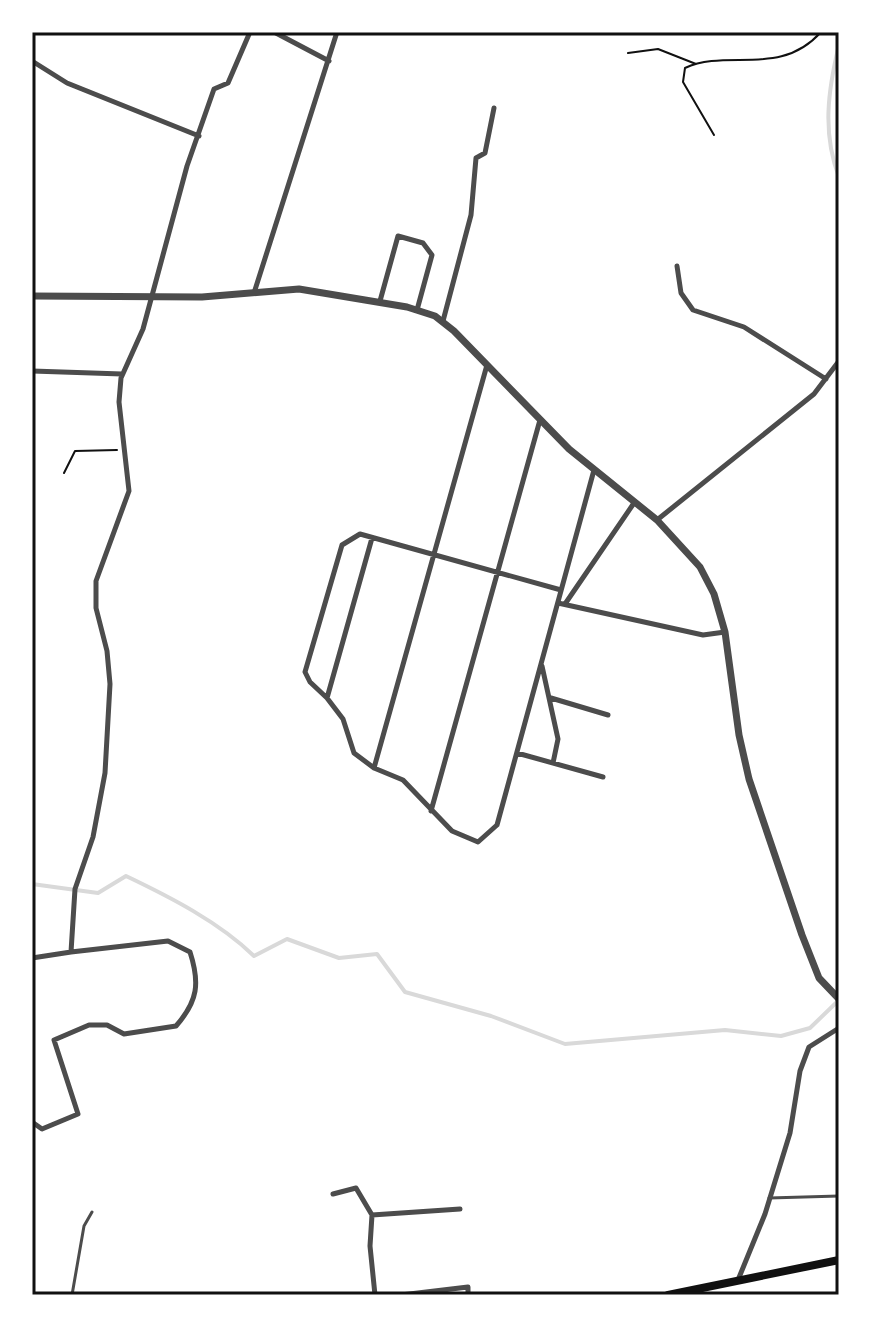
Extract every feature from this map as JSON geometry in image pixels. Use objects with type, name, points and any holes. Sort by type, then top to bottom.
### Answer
[{"type":"main road","points":[[668,1295],[839,1260]]},
{"type":"street","points":[[71,952],[75,889],[103,790],[110,684],[107,651],[96,608],[96,581],[129,491],[119,402],[123,374],[152,298],[187,166],[214,89],[228,83],[250,32]]},
{"type":"street","points":[[274,32],[329,61]]},
{"type":"street","points":[[254,293],[337,32]]},
{"type":"street","points":[[32,61],[67,83],[199,136]]},
{"type":"street","points":[[443,322],[471,215],[476,158],[485,153],[494,108]]},
{"type":"street","points":[[380,301],[398,236],[423,243],[432,255],[417,310]]},
{"type":"street","points":[[677,266],[681,293],[693,310],[744,327],[826,379]]},
{"type":"street","points":[[32,296],[152,298],[299,289],[380,301],[417,310],[443,322],[594,470],[657,520],[700,567],[714,594],[725,632],[739,735],[749,779],[819,978],[839,999]]},
{"type":"street","points":[[657,520],[768,433],[826,379],[839,361]]},
{"type":"street","points":[[374,768],[487,365]]},
{"type":"street","points":[[32,371],[123,374]]},
{"type":"street","points":[[431,812],[540,419]]},
{"type":"street","points":[[562,603],[561,590],[594,470]]},
{"type":"street","points":[[561,590],[360,534],[342,545],[305,672],[343,719],[354,753],[374,768],[403,780],[452,831],[478,842],[497,825],[562,603],[634,503]]},
{"type":"street","points":[[327,698],[372,538]]},
{"type":"street","points":[[562,603],[703,635],[725,632]]},
{"type":"street","points":[[542,663],[558,739],[553,763]]},
{"type":"street","points":[[551,698],[608,715]]},
{"type":"street","points":[[517,753],[603,777]]},
{"type":"street","points":[[32,958],[168,941],[190,952],[199,983],[192,1005],[176,1026],[124,1034],[107,1025],[89,1025],[54,1040],[78,1114],[42,1129],[32,1122]]},
{"type":"street","points":[[738,1281],[790,1133],[800,1071],[809,1047],[839,1028]]},
{"type":"street","points":[[333,1194],[356,1188],[372,1215],[370,1246],[375,1295]]},
{"type":"street","points":[[372,1215],[460,1209]]},
{"type":"street","points":[[401,1295],[468,1287],[468,1295]]},
{"type":"lane","points":[[769,1198],[839,1196]]},
{"type":"lane","points":[[72,1295],[84,1226],[92,1212]]},
{"type":"path","points":[[714,135],[683,82],[685,68],[779,58],[803,49],[821,32]]},
{"type":"path","points":[[628,53],[658,49],[699,65]]},
{"type":"path","points":[[64,473],[75,451],[125,450]]},
{"type":"waterway","points":[[839,45],[828,111],[830,144],[839,177]]},
{"type":"waterway","points":[[32,884],[98,893],[126,876],[210,921],[254,956],[287,939],[339,958],[377,954],[405,992],[491,1016],[565,1044],[725,1030],[781,1036],[810,1028],[839,1000]]}]
